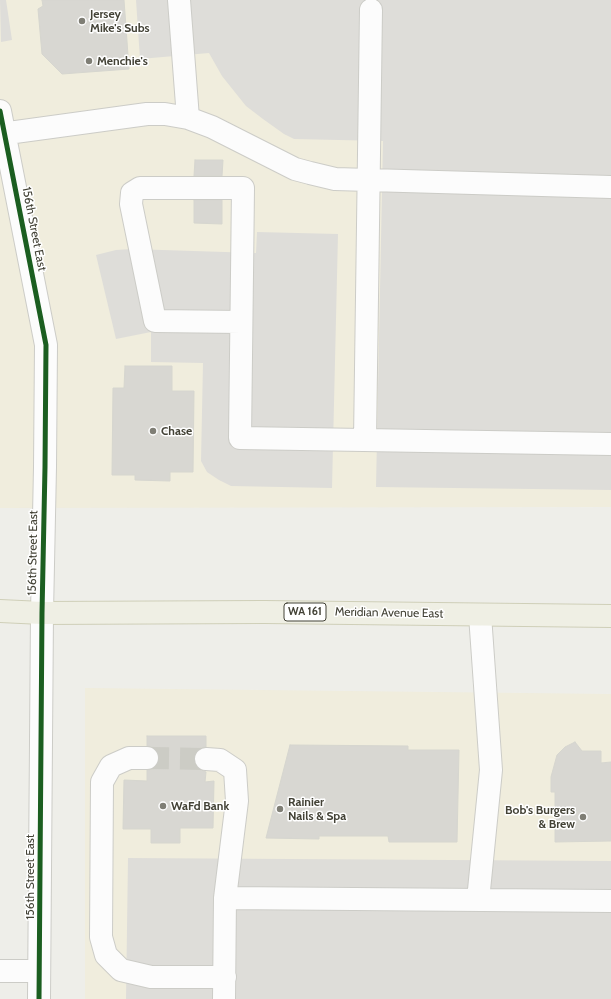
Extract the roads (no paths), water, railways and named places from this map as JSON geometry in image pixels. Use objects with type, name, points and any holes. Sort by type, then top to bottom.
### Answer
[{"type":"main road","name":"Meridian Avenue East","points":[[0,612],[264,612],[611,616]]},
{"type":"street","points":[[179,0],[188,118]]},
{"type":"street","points":[[365,440],[371,10]]},
{"type":"street","name":"156th Street East","points":[[0,111],[2,133],[46,345],[39,999]]},
{"type":"street","points":[[2,133],[147,114],[165,114],[188,118],[212,127],[295,169],[335,179],[611,187]]},
{"type":"street","points":[[242,322],[155,321],[131,204],[132,192],[140,188],[243,188],[242,322],[240,438],[611,444]]},
{"type":"street","points":[[478,900],[491,770],[480,614]]},
{"type":"street","points":[[147,758],[129,758],[111,766],[102,782],[101,937],[106,955],[121,970],[151,977],[225,977]]},
{"type":"street","points":[[206,759],[220,760],[235,770],[236,800],[225,898],[224,999]]},
{"type":"street","points":[[225,898],[611,901]]},
{"type":"street","points":[[0,971],[40,971]]},
{"type":"tunnel","points":[[147,758],[206,759]]},
{"type":"place","name":"Jersey Mike's Subs","points":[[82,21]]},
{"type":"place","name":"Menchie's","points":[[89,61]]},
{"type":"place","name":"Chase","points":[[153,431]]},
{"type":"place","name":"WaFd Bank","points":[[163,806]]},
{"type":"place","name":"Rainier Nails & Spa","points":[[280,809]]},
{"type":"place","name":"Bob's Burgers & Brew","points":[[583,817]]}]
